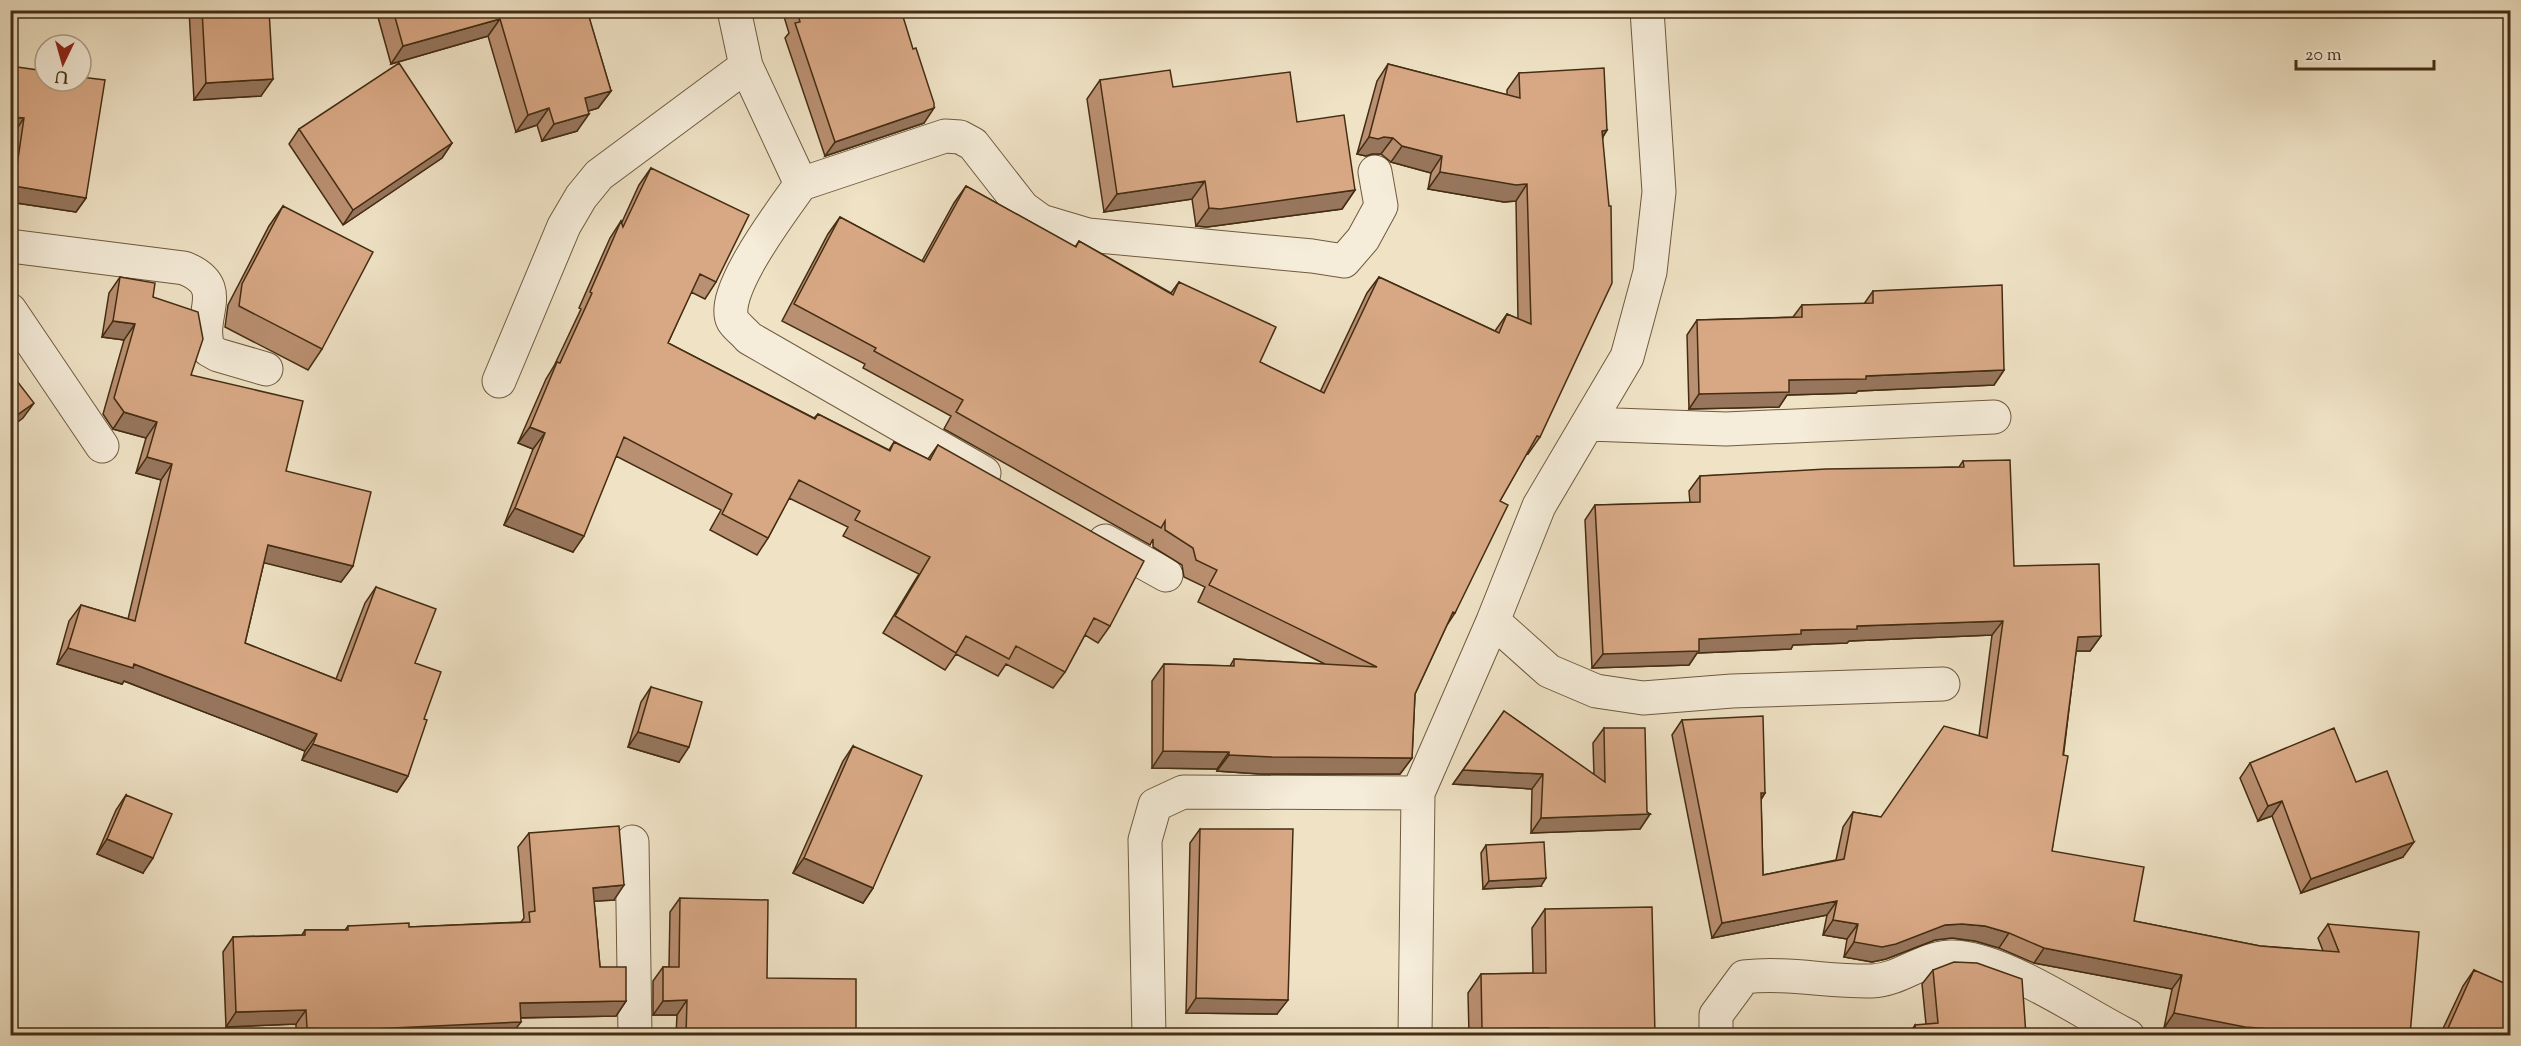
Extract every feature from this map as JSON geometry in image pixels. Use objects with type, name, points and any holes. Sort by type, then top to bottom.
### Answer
[{"type":"street","points":[[734,10],[746,66],[801,184]]},
{"type":"street","points":[[1415,1035],[1418,793],[1493,621],[1539,506],[1627,357],[1650,272],[1659,192],[1647,10]]},
{"type":"street","points":[[499,381],[564,226],[581,197],[600,175],[746,66]]},
{"type":"street","points":[[1005,486],[750,338],[733,321],[731,300],[740,279],[801,184],[945,136],[960,136],[973,144],[1023,208],[1041,221],[1088,235],[1344,261],[1363,239],[1381,206],[1375,172]]},
{"type":"street","points":[[10,246],[184,268],[196,273],[204,279],[208,286],[206,337],[209,350],[218,355],[266,369]]},
{"type":"street","points":[[10,310],[102,446]]},
{"type":"street","points":[[1589,424],[1726,429],[1994,417]]},
{"type":"street","points":[[1076,525],[1166,575]]},
{"type":"street","points":[[1493,621],[1549,671],[1596,691],[1643,698],[1732,691],[1942,684]]},
{"type":"street","points":[[1149,1035],[1144,840],[1155,805],[1183,792],[1418,793]]},
{"type":"street","points":[[632,842],[635,1035]]},
{"type":"street","points":[[1716,1035],[1716,1015],[1744,977],[1771,974],[1822,980],[1882,980],[1936,958],[1952,957],[2002,968],[2128,1035]]},
{"type":"building","points":[[202,10],[269,10],[273,79],[206,83]]},
{"type":"building","points":[[393,10],[587,10],[611,91],[585,98],[589,114],[554,124],[549,108],[528,115],[500,19],[403,46]]},
{"type":"building","points":[[797,10],[901,10],[913,49],[916,48],[934,108],[835,142],[795,23],[800,22]]},
{"type":"building","points":[[399,63],[452,143],[353,210],[299,129]]},
{"type":"building","points":[[1388,64],[1520,98],[1519,73],[1604,68],[1607,130],[1602,131],[1609,206],[1611,206],[1612,283],[1540,437],[1537,436],[1500,501],[1508,505],[1455,613],[1453,612],[1415,694],[1412,758],[1272,757],[1229,755],[1229,752],[1163,751],[1164,664],[1234,666],[1234,659],[1377,667],[1209,585],[1217,570],[1196,560],[1193,548],[1165,530],[1165,521],[1161,528],[956,412],[963,400],[874,351],[876,348],[794,304],[840,217],[924,262],[966,186],[1076,247],[1079,241],[1173,295],[1179,282],[1276,327],[1260,362],[1324,393],[1379,277],[1499,333],[1507,314],[1531,324],[1527,184],[1516,185],[1440,172],[1442,156],[1402,146],[1393,138],[1369,137]]},
{"type":"building","points":[[10,66],[33,69],[33,93],[93,93],[93,78],[105,80],[86,198],[14,186],[24,118],[10,117]]},
{"type":"building","points":[[1170,70],[1173,87],[1290,72],[1297,122],[1344,115],[1355,190],[1220,209],[1209,208],[1205,181],[1117,194],[1100,80]]},
{"type":"building","points":[[651,168],[749,215],[716,282],[700,274],[668,343],[815,419],[818,414],[890,451],[894,442],[930,460],[938,445],[1144,561],[1110,626],[1094,618],[1065,672],[1016,646],[1009,659],[966,636],[956,653],[895,616],[930,557],[855,520],[860,511],[799,480],[768,538],[722,514],[732,494],[624,437],[584,536],[515,508],[545,433],[530,427],[557,362],[560,363],[592,293],[590,292],[621,221],[623,227]]},
{"type":"building","points":[[283,206],[373,252],[322,349],[239,306],[242,284]]},
{"type":"building","points":[[120,277],[155,283],[153,297],[198,312],[203,339],[191,375],[303,401],[286,471],[371,492],[353,566],[268,545],[245,643],[341,681],[376,587],[436,609],[415,663],[441,672],[424,719],[427,720],[408,776],[313,744],[317,734],[134,664],[133,668],[68,648],[81,605],[135,621],[172,464],[147,457],[157,422],[124,412],[114,398],[135,324],[113,321]]},
{"type":"building","points":[[2002,285],[2004,370],[1866,376],[1866,379],[1789,380],[1789,392],[1699,394],[1697,320],[1802,317],[1802,305],[1873,303],[1873,291]]},
{"type":"building","points":[[10,372],[34,403],[10,420]]},
{"type":"building","points":[[2010,460],[2014,566],[2099,564],[2101,636],[2078,637],[2063,755],[2068,756],[2052,851],[2144,867],[2134,921],[2260,946],[2339,952],[2328,924],[2419,932],[2410,1035],[2337,1035],[2245,1027],[2174,1013],[2182,975],[2044,948],[2009,933],[1985,926],[1945,925],[1882,947],[1854,942],[1858,924],[1833,920],[1837,901],[1722,923],[1682,720],[1763,716],[1765,793],[1761,793],[1763,875],[1844,859],[1853,812],[1881,817],[1944,726],[1987,738],[2003,621],[1801,630],[1801,634],[1699,639],[1699,651],[1603,654],[1595,505],[1700,502],[1700,476],[1826,469],[1964,467],[1963,461]]},
{"type":"building","points":[[651,687],[702,702],[689,747],[638,732]]},
{"type":"building","points":[[1504,711],[1605,782],[1604,728],[1645,728],[1647,812],[1650,814],[1541,818],[1543,774],[1463,770]]},
{"type":"building","points":[[2334,728],[2356,782],[2387,771],[2414,842],[2311,879],[2282,801],[2268,806],[2250,763]]},
{"type":"building","points":[[853,746],[922,776],[873,888],[804,858]]},
{"type":"building","points":[[126,795],[172,814],[153,858],[107,839]]},
{"type":"building","points":[[619,826],[624,885],[593,888],[600,967],[626,967],[626,1001],[520,1003],[521,1022],[349,1030],[307,1028],[306,1010],[236,1012],[233,937],[305,935],[305,930],[348,930],[348,926],[409,923],[409,927],[530,922],[529,912],[535,911],[529,833]]},
{"type":"building","points":[[1200,829],[1293,829],[1288,1000],[1196,998]]},
{"type":"building","points":[[1544,842],[1546,878],[1489,881],[1486,845]]},
{"type":"building","points":[[680,898],[768,900],[767,978],[856,979],[856,1035],[686,1035],[687,1000],[663,1001],[663,967],[679,967]]},
{"type":"building","points":[[1652,907],[1655,1035],[1549,1035],[1549,1028],[1482,1029],[1481,974],[1546,973],[1545,909]]},
{"type":"building","points":[[1954,962],[1977,963],[2022,979],[2026,1035],[1916,1035],[1915,1025],[1938,1023],[1933,970]]},
{"type":"building","points":[[2474,970],[2511,986],[2511,1035],[2445,1035]]}]
